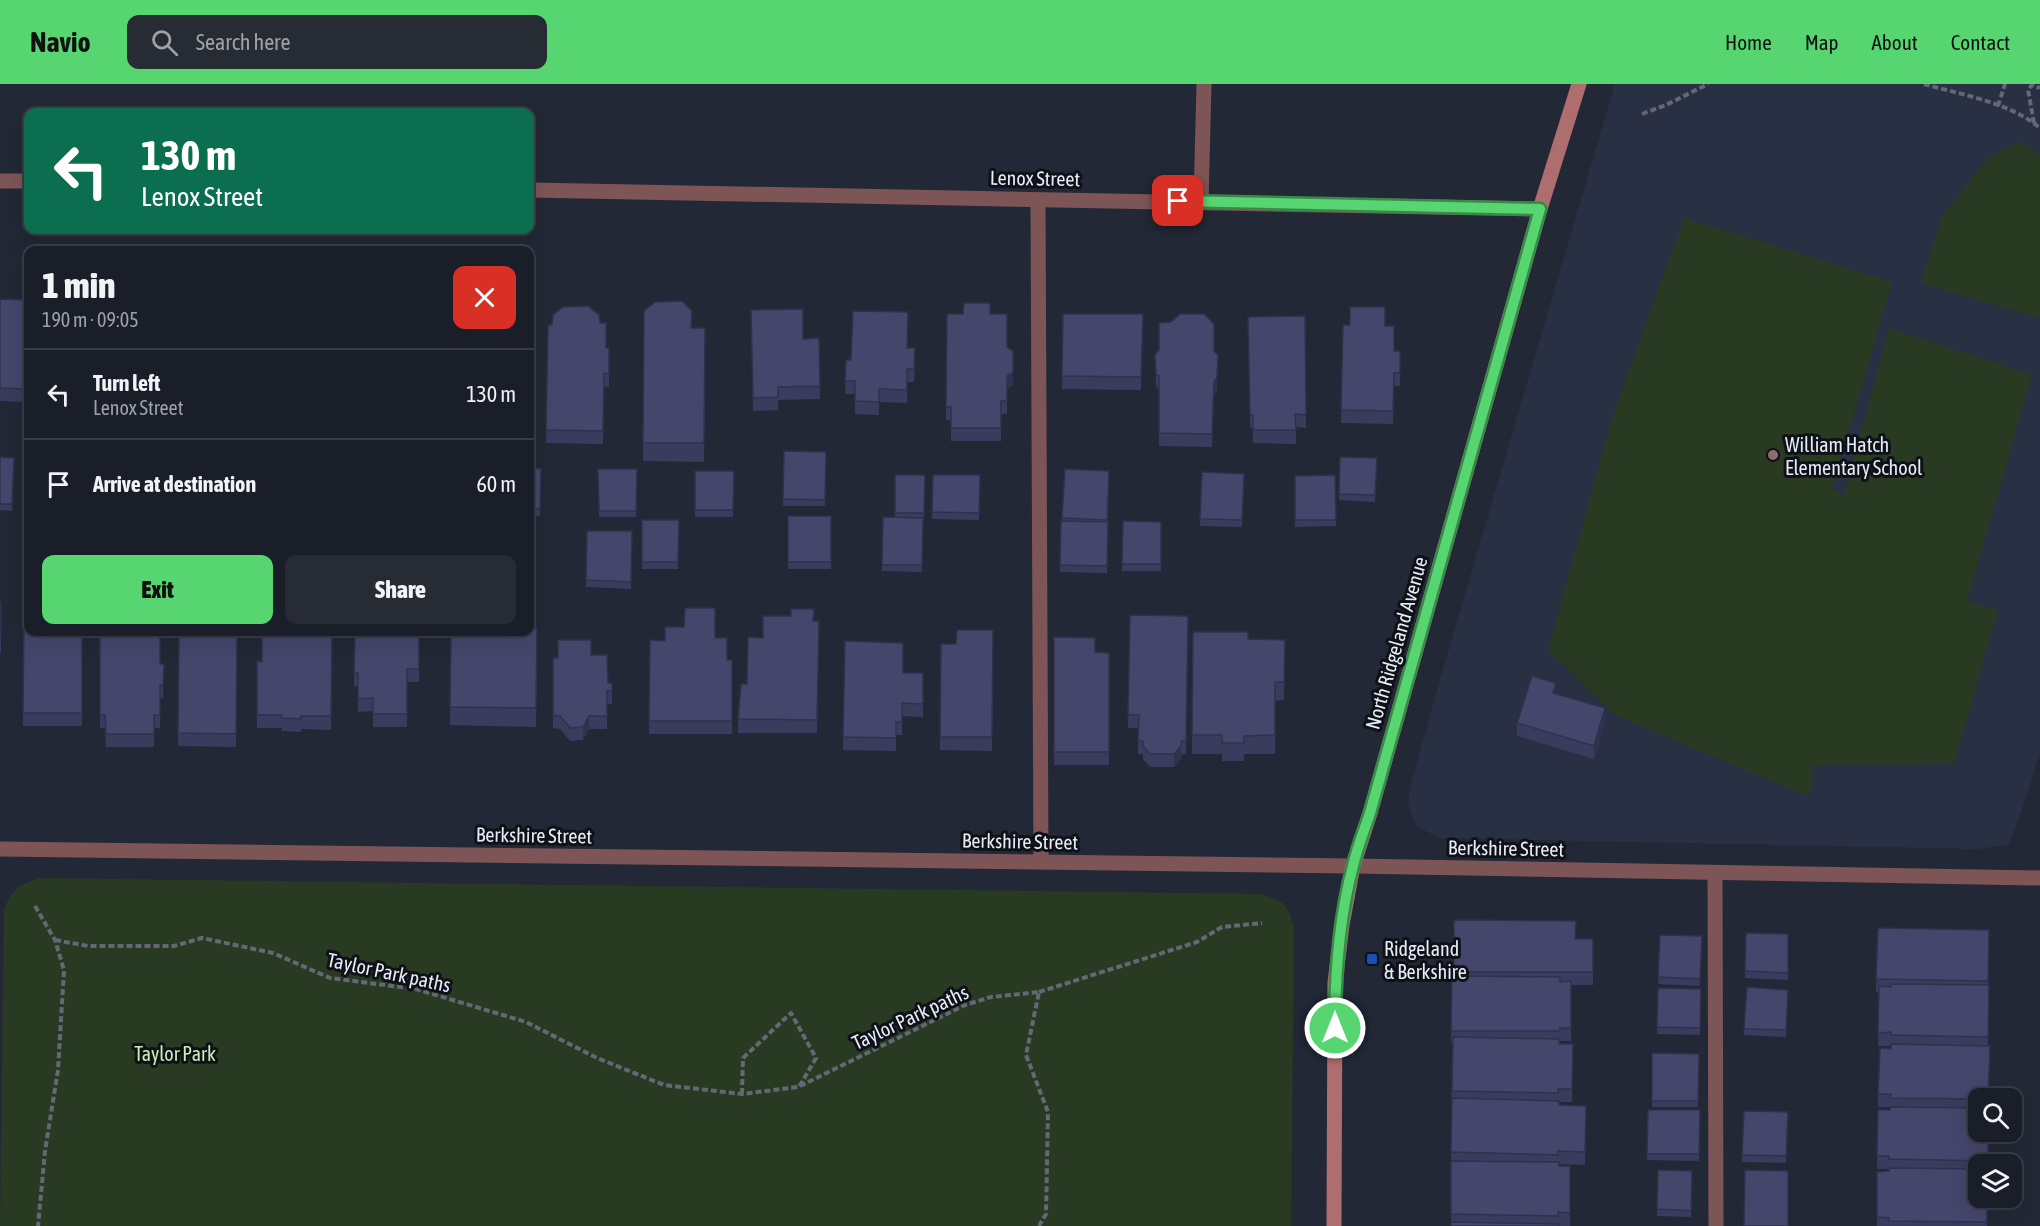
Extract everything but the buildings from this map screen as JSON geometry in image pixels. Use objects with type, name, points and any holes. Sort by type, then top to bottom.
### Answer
[{"type":"street","points":[[1202,201],[1204,84]]},
{"type":"street","name":"North Ridgeland Avenue","points":[[1334,1226],[1335,983],[1342,925],[1353,866],[1370,813],[1540,209],[1579,84]]},
{"type":"street","points":[[0,181],[24,181]]},
{"type":"street","name":"Lenox Street","points":[[534,190],[1540,209]]},
{"type":"street","points":[[1038,200],[1041,862]]},
{"type":"street","name":"Berkshire Street","points":[[0,849],[1353,866],[2040,878]]},
{"type":"street","points":[[1715,873],[1716,1226]]},
{"type":"path","points":[[1642,114],[1708,84]]},
{"type":"path","points":[[1924,84],[1998,106],[2040,128]]},
{"type":"path","points":[[1998,106],[2005,84]]},
{"type":"path","points":[[2034,123],[2028,87],[2031,85],[2040,88]]},
{"type":"path","points":[[35,906],[55,940],[64,970],[58,1070],[45,1151],[38,1226]]},
{"type":"path","name":"Taylor Park paths","points":[[55,940],[88,946],[174,946],[202,938],[273,953],[330,978],[416,989],[526,1022],[597,1058],[664,1085],[742,1094],[798,1087],[966,1005],[992,997],[1039,992],[1197,942],[1222,927],[1262,923]]},
{"type":"path","points":[[1039,992],[1026,1055],[1048,1112],[1046,1214],[1040,1226]]},
{"type":"path","points":[[742,1094],[743,1058],[791,1013],[816,1059],[798,1087]]},
{"type":"shaded area","name":"William Hatch Elementary School","points":[[1615,84],[2040,84],[2040,752],[2009,844],[1979,849],[1440,838],[1416,826],[1408,803],[1411,785]]},
{"type":"green space","points":[[2020,141],[2040,156],[2040,318],[1921,283],[1942,216],[1989,157]]},
{"type":"green space","points":[[1684,218],[1892,282],[1832,490],[1844,495],[1889,328],[2032,375],[1967,601],[1998,610],[1954,764],[1813,765],[1810,797],[1615,715],[1548,650],[1612,418]]},
{"type":"green space","name":"Taylor Park","points":[[40,878],[1258,894],[1266,896],[1279,901],[1287,908],[1294,929],[1291,1226],[0,1226],[4,909],[17,889]]},
{"type":"place","name":"William Hatch Elementary School","points":[[1773,455]]},
{"type":"place","name":"Ridgeland & Berkshire","points":[[1372,959]]},
{"type":"route","points":[[1178,201],[1540,209],[1370,813],[1353,866],[1342,925],[1335,983],[1335,1028]]}]
